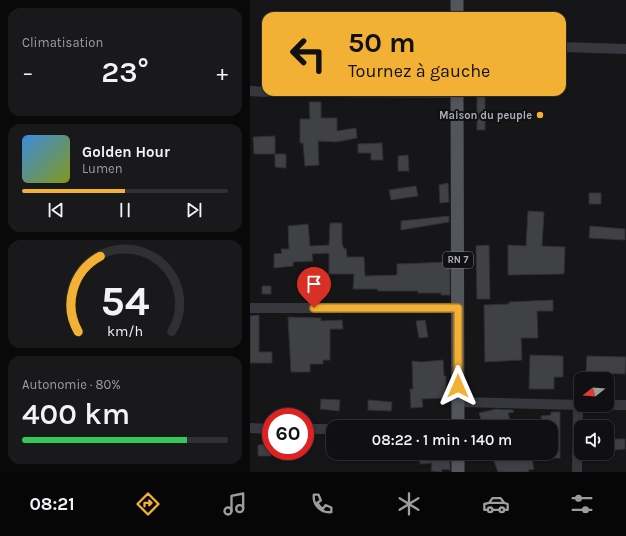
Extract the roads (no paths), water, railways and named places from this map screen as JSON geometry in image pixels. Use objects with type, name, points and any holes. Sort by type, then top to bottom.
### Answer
[{"type":"main road","points":[[457,0],[457,12]]},
{"type":"main road","name":"RN 7","points":[[457,96],[458,420]]},
{"type":"main road","points":[[458,460],[458,472]]},
{"type":"street","points":[[566,47],[626,49]]},
{"type":"street","points":[[250,92],[262,92]]},
{"type":"street","points":[[250,308],[458,308]]},
{"type":"street","points":[[458,402],[574,405]]},
{"type":"street","points":[[614,405],[626,405]]},
{"type":"street","points":[[577,472],[579,412]]},
{"type":"street","points":[[250,428],[262,428]]},
{"type":"street","points":[[314,429],[326,429]]},
{"type":"place","name":"Maison du peuple","points":[[540,115]]}]
